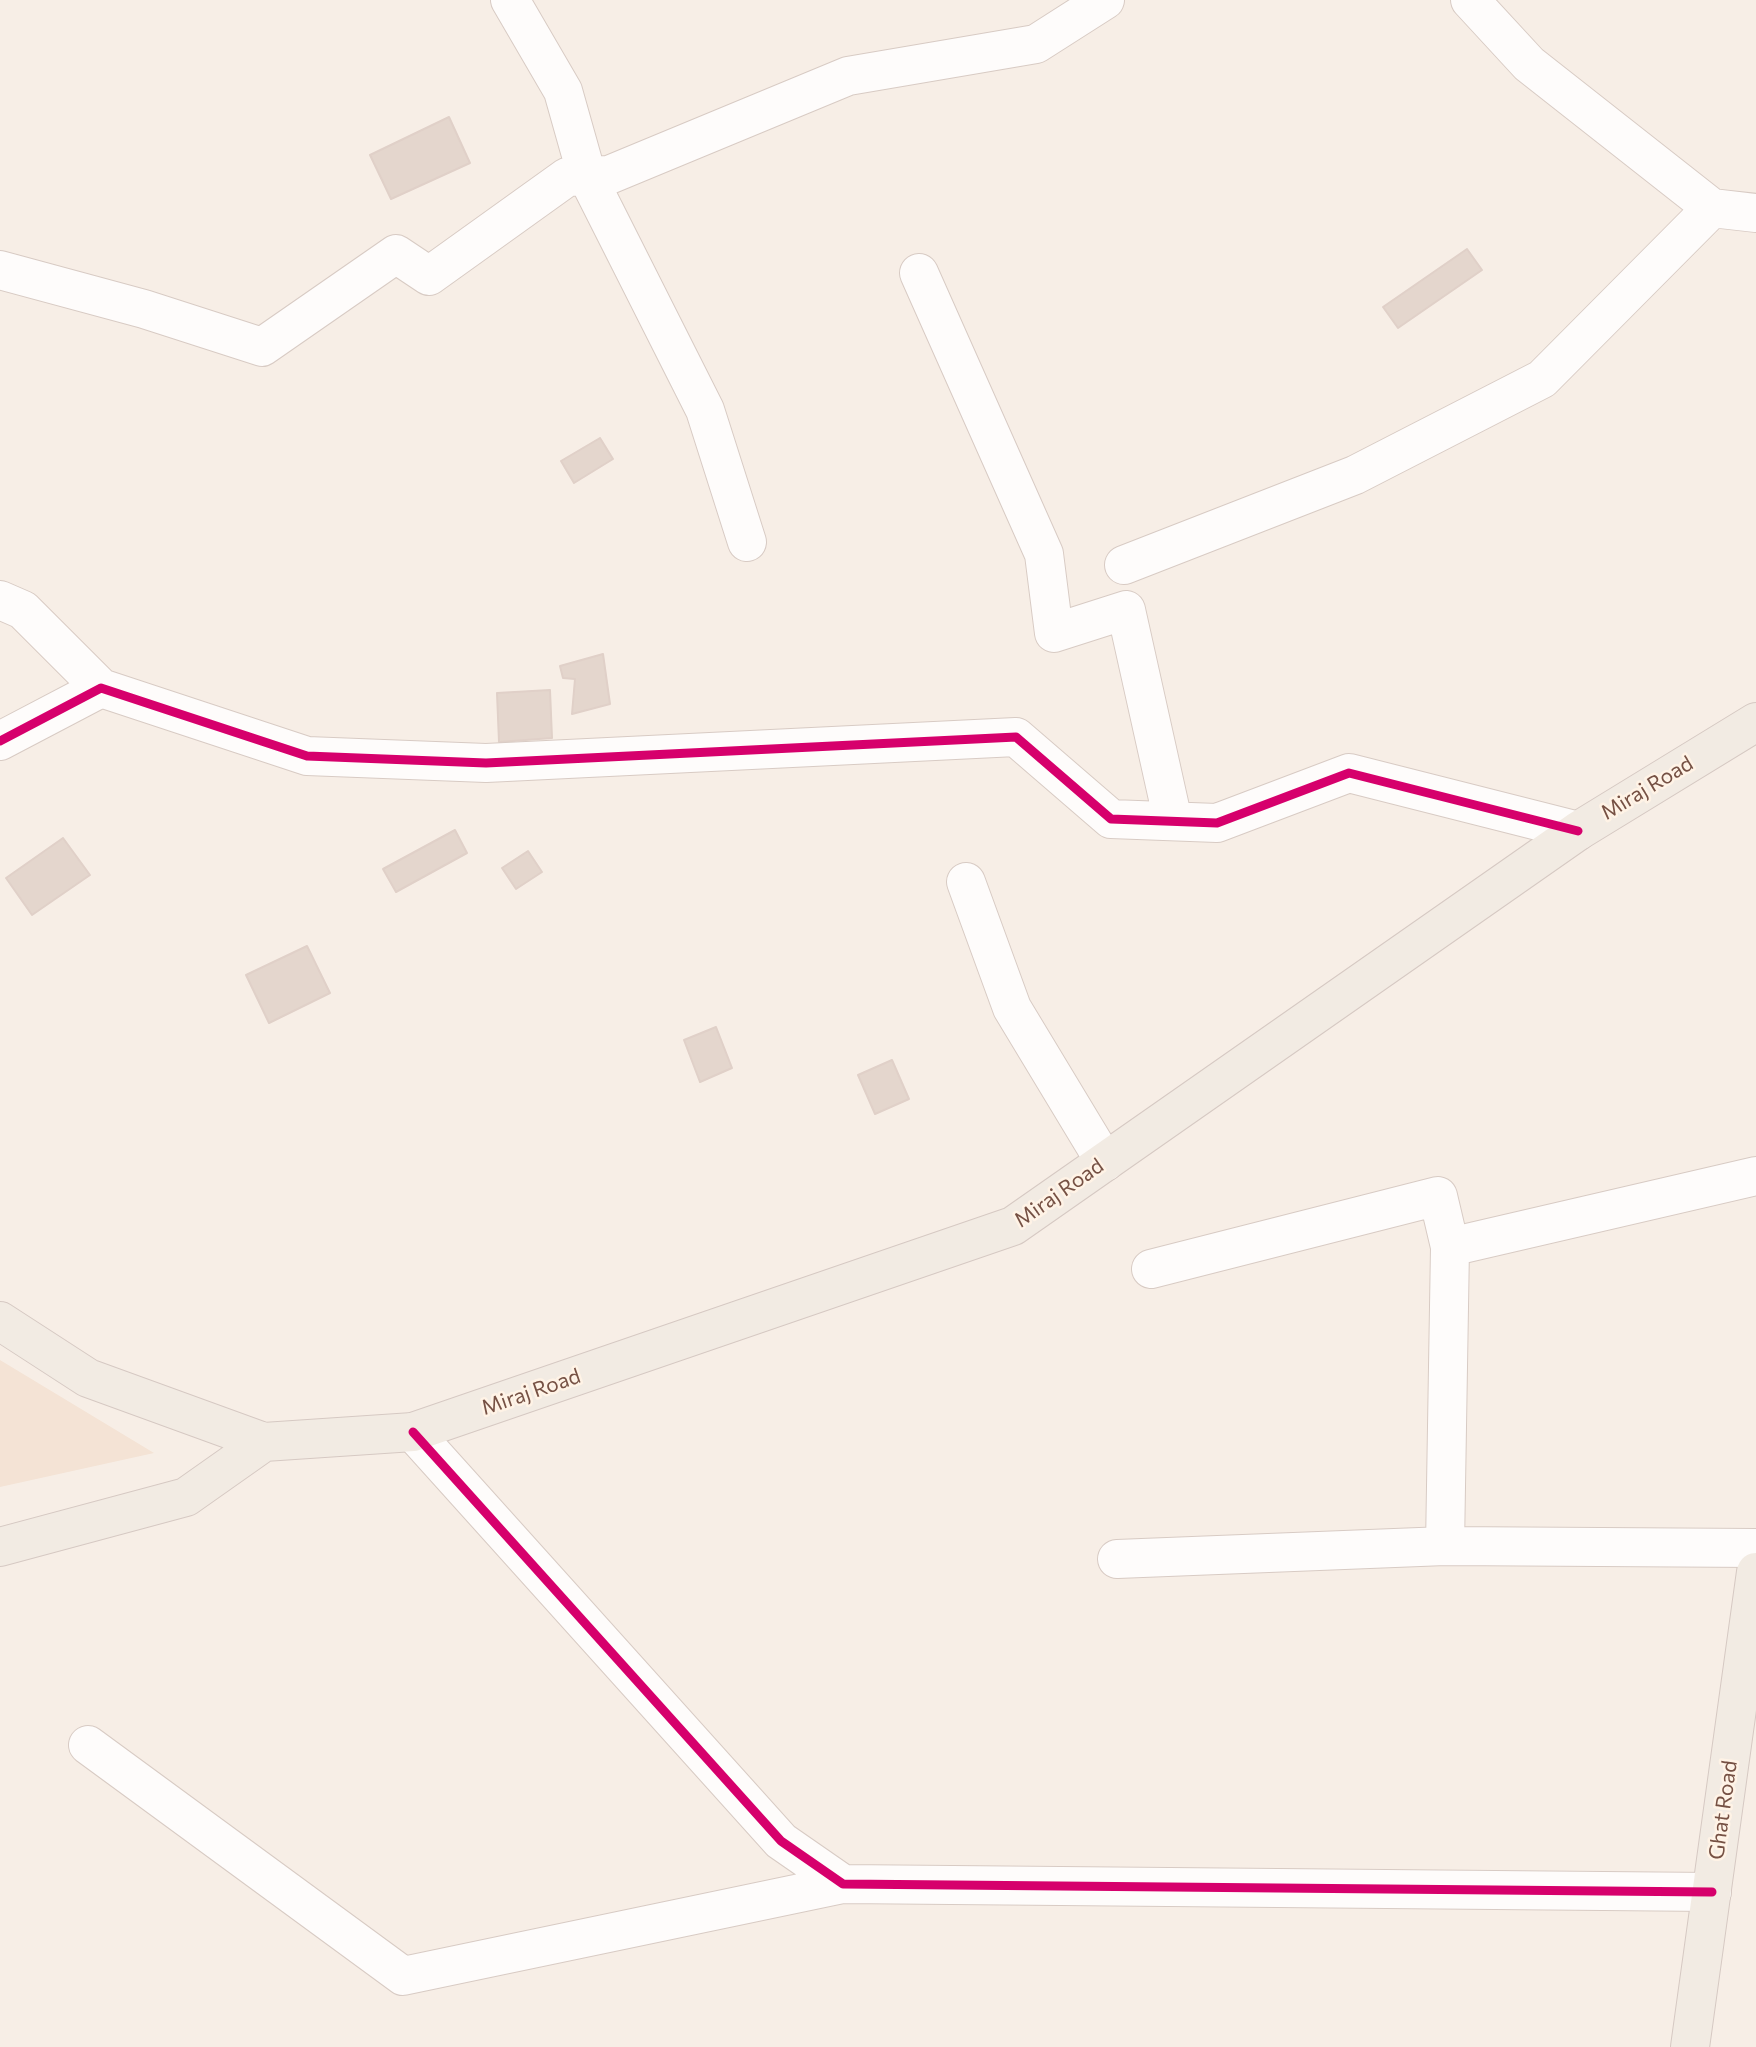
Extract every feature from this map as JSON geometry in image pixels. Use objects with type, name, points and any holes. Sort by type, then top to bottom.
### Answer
[{"type":"main road","name":"Miraj Road","points":[[264,1442],[413,1432],[1013,1226],[1578,831],[1756,722]]},
{"type":"main road","points":[[0,1321],[88,1378],[264,1442]]},
{"type":"main road","points":[[0,1547],[186,1497],[264,1442]]},
{"type":"main road","name":"Ghat Road","points":[[1690,2047],[1756,1572]]},
{"type":"street","points":[[510,0],[563,91],[587,176],[705,410],[747,542]]},
{"type":"street","points":[[0,270],[144,309],[261,347],[396,254],[429,276],[567,177],[609,175],[848,76],[1036,44],[1105,0]]},
{"type":"street","points":[[1470,0],[1529,64],[1712,208],[1756,213]]},
{"type":"street","points":[[1124,565],[1355,475],[1542,379],[1712,208]]},
{"type":"street","points":[[919,273],[1044,554],[1054,633],[1126,610],[1173,821]]},
{"type":"street","points":[[0,600],[23,610],[101,688],[307,755],[486,763],[1016,737],[1111,820],[1217,823],[1349,773],[1578,831]]},
{"type":"street","points":[[0,741],[101,688]]},
{"type":"street","points":[[966,882],[1012,1008],[1105,1162]]},
{"type":"street","points":[[1450,1247],[1756,1176]]},
{"type":"street","points":[[1151,1269],[1438,1196],[1450,1247],[1444,1546]]},
{"type":"street","points":[[413,1432],[781,1841],[842,1884]]},
{"type":"street","points":[[1118,1559],[1444,1546],[1756,1548]]},
{"type":"street","points":[[88,1745],[403,1976],[842,1884],[1712,1892]]},
{"type":"shaded area","points":[[0,1360],[154,1453],[0,1487]]},
{"type":"building","points":[[449,117],[470,163],[391,199],[370,155]]},
{"type":"building","points":[[1467,249],[1482,270],[1398,328],[1383,307]]},
{"type":"building","points":[[600,438],[613,459],[574,483],[561,461]]},
{"type":"building","points":[[603,654],[610,704],[572,714],[575,679],[563,678],[560,666]]},
{"type":"building","points":[[550,690],[552,738],[499,742],[497,693]]},
{"type":"building","points":[[455,830],[467,853],[396,892],[383,869]]},
{"type":"building","points":[[63,838],[90,875],[32,915],[6,878]]},
{"type":"building","points":[[528,851],[542,872],[516,889],[502,868]]},
{"type":"building","points":[[307,946],[330,993],[269,1023],[246,975]]},
{"type":"building","points":[[716,1027],[732,1068],[700,1082],[684,1040]]},
{"type":"building","points":[[892,1060],[909,1099],[875,1114],[858,1075]]},
{"type":"cycle path","points":[[0,741],[101,688],[307,756],[486,763],[1016,737],[1111,819],[1217,823],[1349,773],[1578,831]]},
{"type":"cycle path","points":[[413,1432],[781,1841],[843,1884],[1712,1892]]}]
